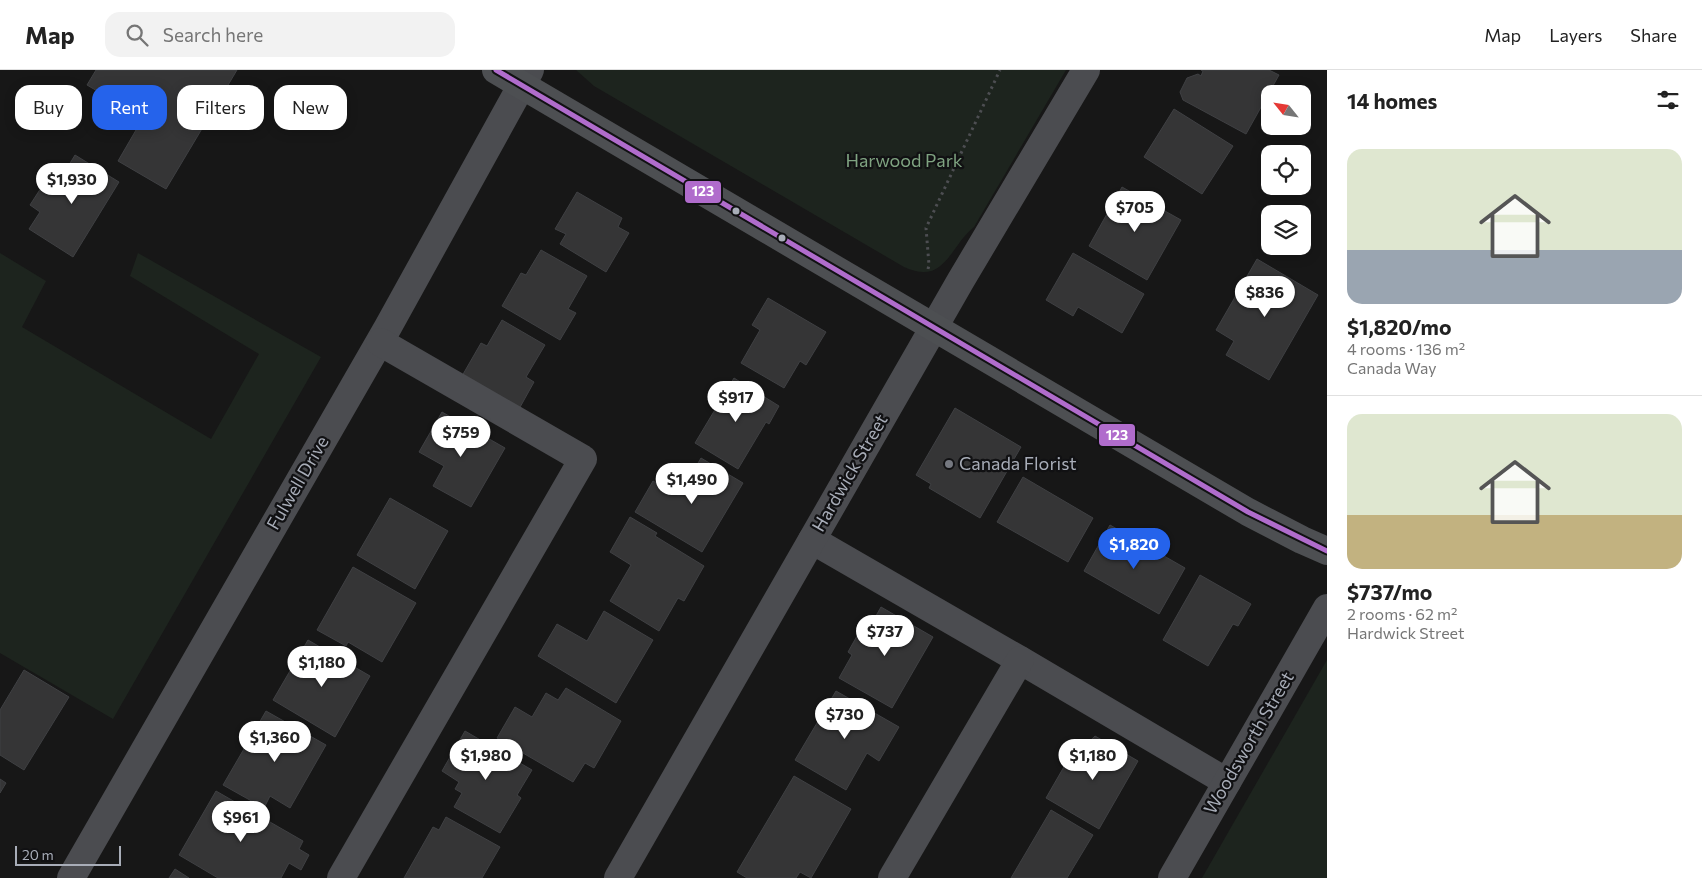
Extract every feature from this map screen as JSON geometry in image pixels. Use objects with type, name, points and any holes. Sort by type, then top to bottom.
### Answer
[{"type":"main road","points":[[496,70],[526,78],[934,327],[1248,512],[1302,540],[1327,550]]},
{"type":"street","name":"Hardwick Street","points":[[618,878],[934,327],[1086,70]]},
{"type":"street","name":"Fulwell Drive","points":[[71,878],[380,342],[526,78]]},
{"type":"street","points":[[341,878],[583,459],[380,342]]},
{"type":"street","points":[[812,540],[1227,782]]},
{"type":"street","name":"Woodsworth Street","points":[[1172,878],[1327,608]]},
{"type":"street","points":[[892,878],[1020,660]]},
{"type":"path","points":[[926,272],[929,265],[926,228],[1000,70]]},
{"type":"green space","name":"Harwood Park","points":[[576,70],[1066,70],[974,227],[938,268],[929,272],[918,272],[904,267],[594,86]]},
{"type":"green space","points":[[0,253],[46,281],[22,327],[211,439],[259,354],[130,276],[138,253],[321,357],[113,719],[0,653]]},
{"type":"green space","points":[[1327,660],[1327,878],[1202,878]]},
{"type":"building","points":[[96,70],[237,70],[228,85],[177,85],[177,130],[201,130],[166,189],[118,161],[136,130],[167,130],[167,85],[92,85],[92,88],[87,85]]},
{"type":"building","points":[[1201,70],[1269,70],[1279,75],[1273,85],[1261,85],[1261,107],[1246,134],[1183,100],[1180,92],[1187,78],[1198,74],[1201,76],[1203,71]]},
{"type":"building","points":[[1174,109],[1233,146],[1202,194],[1144,157]]},
{"type":"building","points":[[75,155],[119,182],[73,257],[29,229],[40,212],[30,205],[48,177],[58,183]]},
{"type":"building","points":[[1122,187],[1181,220],[1147,280],[1089,246]]},
{"type":"building","points":[[577,192],[622,218],[618,227],[629,233],[606,272],[560,244],[566,234],[555,229]]},
{"type":"building","points":[[541,250],[587,276],[568,309],[576,313],[560,340],[502,306],[521,273],[526,275]]},
{"type":"building","points":[[1073,253],[1144,294],[1122,333],[1078,307],[1073,316],[1046,300]]},
{"type":"building","points":[[1257,259],[1318,295],[1269,380],[1226,355],[1234,341],[1216,330]]},
{"type":"building","points":[[768,298],[826,332],[806,365],[800,361],[784,388],[741,363],[760,330],[752,325]]},
{"type":"building","points":[[502,320],[545,345],[526,377],[534,382],[519,409],[462,376],[481,343],[487,346]]},
{"type":"building","points":[[734,378],[779,406],[769,424],[766,422],[738,469],[695,443]]},
{"type":"building","points":[[955,408],[1021,447],[980,518],[929,488],[931,484],[916,475]]},
{"type":"building","points":[[442,412],[505,448],[471,507],[433,486],[444,466],[419,452]]},
{"type":"building","points":[[701,458],[743,483],[702,552],[635,512],[653,481],[679,496]]},
{"type":"building","points":[[1023,477],[1093,518],[1068,562],[997,522]]},
{"type":"building","points":[[390,498],[448,531],[415,589],[357,555]]},
{"type":"building","points":[[630,517],[657,533],[655,536],[704,566],[684,601],[678,598],[659,631],[610,601],[631,565],[610,552]]},
{"type":"building","points":[[1110,525],[1185,568],[1159,614],[1084,571]]},
{"type":"building","points":[[353,567],[416,603],[382,662],[348,642],[346,646],[317,630]]},
{"type":"building","points":[[1200,575],[1251,604],[1238,626],[1233,624],[1208,666],[1163,640]]},
{"type":"building","points":[[881,607],[933,637],[892,708],[839,678],[852,655],[848,652],[862,627],[868,630]]},
{"type":"building","points":[[604,611],[653,640],[616,703],[538,656],[557,624],[587,641]]},
{"type":"building","points":[[308,640],[370,676],[335,737],[273,700]]},
{"type":"building","points":[[24,670],[69,697],[24,770],[0,755],[0,710]]},
{"type":"building","points":[[566,688],[621,721],[594,768],[585,763],[573,782],[497,738],[515,707],[532,717],[546,693],[558,700]]},
{"type":"building","points":[[836,691],[899,727],[879,761],[867,753],[846,790],[795,760]]},
{"type":"building","points":[[266,711],[326,745],[290,808],[270,796],[264,808],[223,785]]},
{"type":"building","points":[[465,731],[532,770],[517,795],[521,798],[500,833],[454,807],[462,793],[455,789],[459,782],[442,771]]},
{"type":"building","points":[[1095,736],[1138,761],[1099,829],[1046,798],[1065,765]]},
{"type":"building","points":[[794,776],[851,809],[811,878],[800,872],[796,878],[747,878],[737,872]]},
{"type":"building","points":[[0,779],[6,783],[0,793]]},
{"type":"building","points":[[216,791],[303,841],[299,849],[309,855],[301,870],[289,863],[281,878],[218,878],[179,855]]},
{"type":"building","points":[[1051,810],[1093,835],[1067,878],[1011,878]]},
{"type":"building","points":[[446,817],[500,847],[482,878],[404,878],[433,827],[439,830]]},
{"type":"building","points":[[175,869],[189,878],[169,878]]},
{"type":"transit line","name":"123","points":[[496,70],[1248,512],[1327,551]]},
{"type":"place","name":"Canada Florist","points":[[949,464]]}]
